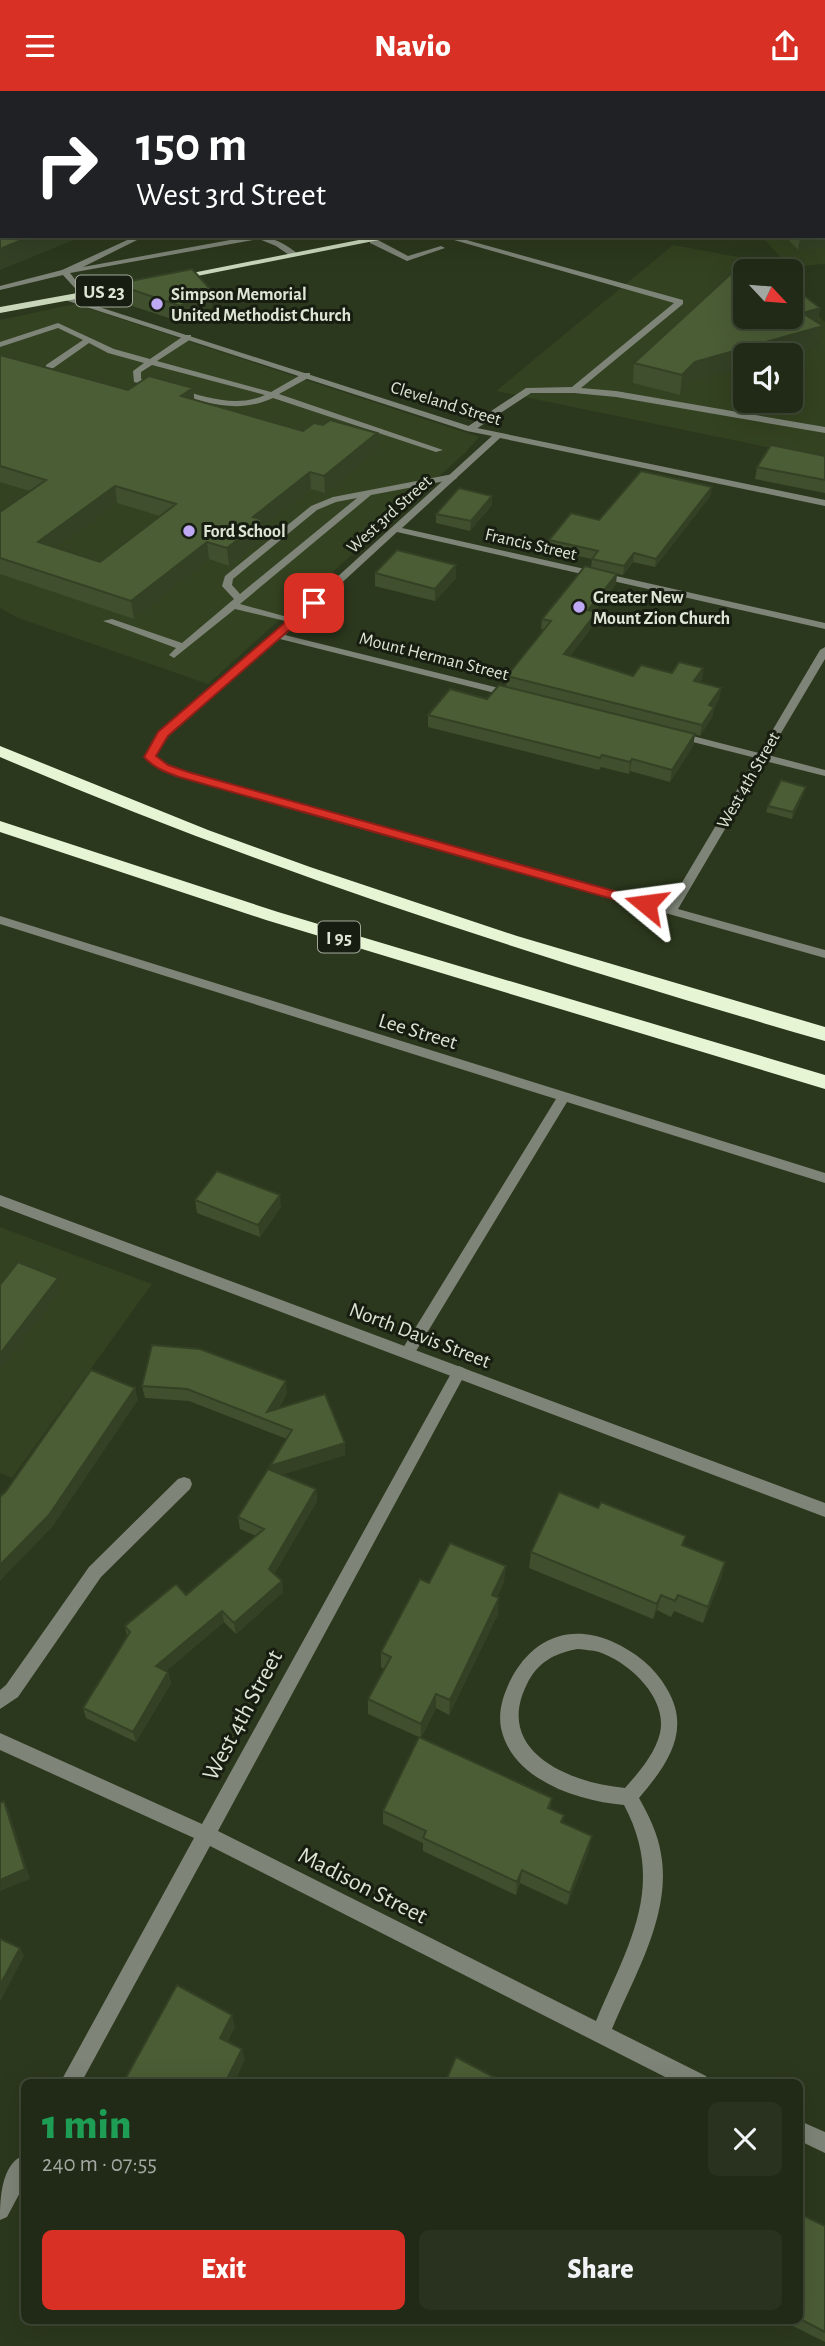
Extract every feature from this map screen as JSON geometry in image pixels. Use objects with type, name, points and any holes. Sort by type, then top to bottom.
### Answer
[{"type":"highway","name":"I 95","points":[[0,751],[197,833],[368,895],[540,951],[825,1034]]},
{"type":"highway","name":"I 95","points":[[0,826],[284,920],[825,1082]]},
{"type":"main road","name":"US 23","points":[[158,281],[386,238]]},
{"type":"main road","name":"US 23","points":[[0,310],[145,283]]},
{"type":"street","points":[[65,272],[138,238]]},
{"type":"street","points":[[0,288],[65,272],[252,238]]},
{"type":"street","points":[[261,238],[279,244],[295,255]]},
{"type":"street","points":[[450,238],[680,302],[574,390]]},
{"type":"street","points":[[373,241],[407,259],[441,248]]},
{"type":"street","points":[[65,272],[83,295]]},
{"type":"street","name":"Cleveland Street","points":[[68,298],[470,429],[825,503]]},
{"type":"street","points":[[0,345],[58,325],[111,351],[274,395],[439,450]]},
{"type":"street","points":[[188,337],[136,371],[135,376],[141,382],[234,407],[253,406],[307,375]]},
{"type":"street","points":[[49,367],[89,340]]},
{"type":"street","points":[[470,429],[529,390],[574,390],[617,394],[825,430]]},
{"type":"street","name":"West 3rd Street","points":[[497,436],[294,622],[163,734],[150,757],[164,767],[183,774],[671,911]]},
{"type":"street","points":[[294,622],[237,602],[227,586],[228,578],[314,508],[334,499],[453,477]]},
{"type":"street","points":[[174,655],[368,493]]},
{"type":"street","name":"Francis Street","points":[[394,530],[825,627]]},
{"type":"street","points":[[108,621],[183,647]]},
{"type":"street","name":"Mount Herman Street","points":[[278,636],[520,696]]},
{"type":"street","name":"West 4th Street","points":[[671,911],[825,650]]},
{"type":"street","points":[[667,733],[825,773]]},
{"type":"street","points":[[671,911],[825,954]]},
{"type":"street","name":"Lee Street","points":[[0,919],[825,1178]]},
{"type":"street","points":[[408,1352],[564,1097]]},
{"type":"street","name":"North Davis Street","points":[[0,1200],[825,1510]]},
{"type":"street","name":"West 4th Street","points":[[72,2079],[459,1372]]},
{"type":"street","points":[[0,1701],[12,1691],[95,1572],[184,1484]]},
{"type":"street","points":[[577,1640],[601,1642],[644,1671],[663,1695],[670,1722],[661,1752],[629,1797],[599,1795],[565,1783],[531,1763],[511,1738],[510,1703],[518,1679],[531,1661],[553,1646],[577,1640]]},
{"type":"street","name":"Madison Street","points":[[0,1741],[207,1835],[691,2079]]},
{"type":"street","points":[[600,2035],[638,1941],[652,1895],[653,1861],[647,1837],[629,1797]]},
{"type":"street","points":[[803,2132],[825,2143]]},
{"type":"street","points":[[0,2210],[21,2171]]},
{"type":"shaded area","points":[[763,238],[825,238],[825,264],[803,266],[803,259],[783,259]]},
{"type":"shaded area","points":[[673,245],[749,259],[733,259],[733,329],[803,329],[803,301],[825,322],[825,459],[496,391]]},
{"type":"shaded area","name":"Ford School","points":[[75,304],[479,437],[465,453],[208,684],[18,618],[0,608],[0,320]]},
{"type":"shaded area","points":[[0,1227],[152,1284],[12,1478],[0,1473]]},
{"type":"building","points":[[0,238],[26,238],[0,249]]},
{"type":"building","points":[[192,269],[211,290],[180,306],[115,284]]},
{"type":"building","points":[[733,272],[733,329],[803,329],[803,313],[823,326],[763,343],[733,343],[733,351],[695,362],[682,375],[634,363]]},
{"type":"building","points":[[803,295],[820,308],[803,313]]},
{"type":"building","points":[[0,355],[128,390],[149,376],[193,388],[181,396],[303,431],[314,423],[323,425],[330,420],[377,433],[324,476],[310,472],[253,517],[263,520],[227,548],[207,542],[131,601],[0,558],[0,512],[46,480],[0,466]],"holes":[[[115,486],[176,504],[100,562],[38,542]]]},
{"type":"building","points":[[771,445],[825,456],[825,480],[757,467]]},
{"type":"building","points":[[641,471],[712,487],[656,559],[634,553],[624,566],[592,559],[598,551],[549,540],[571,513],[599,520]]},
{"type":"building","points":[[459,488],[492,496],[471,521],[436,514]]},
{"type":"building","points":[[397,550],[456,565],[435,589],[375,573]]},
{"type":"building","points":[[585,566],[617,574],[588,610],[597,612],[564,654],[633,676],[641,665],[672,673],[679,662],[703,668],[694,681],[721,688],[709,705],[714,707],[702,725],[507,676],[551,621],[542,619]]},
{"type":"building","points":[[499,685],[695,734],[672,770],[632,759],[630,762],[602,755],[600,758],[428,715],[450,689],[487,699]]},
{"type":"building","points":[[781,780],[806,787],[793,812],[768,806]]},
{"type":"building","points":[[217,1171],[280,1195],[258,1225],[195,1200]]},
{"type":"building","points":[[18,1262],[58,1278],[0,1354],[0,1285]]},
{"type":"building","points":[[152,1345],[200,1349],[286,1381],[267,1412],[325,1394],[345,1443],[270,1466],[292,1430],[187,1389],[142,1386]]},
{"type":"building","points":[[91,1370],[135,1388],[49,1515],[0,1565],[0,1497]]},
{"type":"building","points":[[268,1469],[316,1489],[269,1569],[282,1581],[234,1623],[222,1611],[156,1666],[168,1672],[133,1732],[83,1708],[130,1632],[125,1626],[176,1584],[186,1595],[264,1529],[238,1517]]},
{"type":"building","points":[[559,1492],[598,1508],[601,1502],[686,1536],[682,1545],[725,1562],[708,1607],[678,1595],[675,1601],[661,1595],[657,1604],[531,1552]]},
{"type":"building","points":[[450,1543],[506,1566],[492,1595],[499,1598],[450,1700],[436,1694],[421,1724],[368,1699],[391,1657],[381,1652],[420,1579],[429,1583]]},
{"type":"building","points":[[419,1737],[552,1798],[548,1808],[564,1815],[561,1822],[592,1836],[570,1893],[522,1870],[517,1882],[423,1838],[426,1831],[383,1811]]},
{"type":"building","points":[[4,1801],[25,1869],[0,1880],[0,1803]]},
{"type":"building","points":[[0,1939],[20,1948],[0,1985]]},
{"type":"building","points":[[177,1985],[232,2015],[220,2038],[242,2049],[227,2079],[125,2079]]},
{"type":"building","points":[[456,2057],[497,2079],[447,2079]]},
{"type":"building","points":[[803,2215],[825,2226],[825,2332],[803,2321]]},
{"type":"place","name":"Simpson Memorial United Methodist Church","points":[[157,304]]},
{"type":"place","name":"Ford School","points":[[189,531]]},
{"type":"place","name":"Greater New Mount Zion Church","points":[[579,607]]},
{"type":"route","points":[[314,603],[163,734],[154,745],[150,757],[164,767],[183,774],[646,904]]}]
